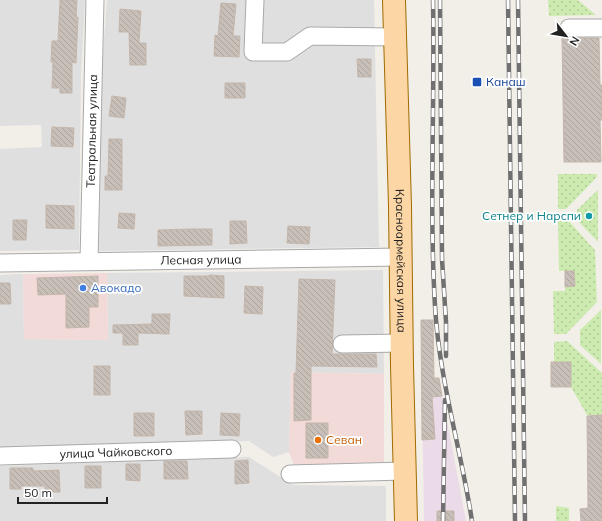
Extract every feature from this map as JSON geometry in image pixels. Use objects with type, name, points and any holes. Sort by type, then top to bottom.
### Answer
[{"type":"main road","name":"Красноармейская улица","points":[[394,0],[406,521]]},
{"type":"street","name":"Театральная улица","points":[[89,261],[95,0]]},
{"type":"street","points":[[255,0],[253,52],[287,52],[310,36],[395,37]]},
{"type":"street","points":[[569,28],[602,28]]},
{"type":"street","name":"Лесная улица","points":[[0,263],[401,257]]},
{"type":"street","points":[[342,344],[402,343]]},
{"type":"street","name":"улица Чайковского","points":[[0,456],[232,449]]},
{"type":"street","points":[[290,474],[405,471]]},
{"type":"shaded area","points":[[0,0],[85,0],[81,75],[79,250],[0,251],[0,149],[42,147],[41,125],[0,126]]},
{"type":"shaded area","points":[[107,0],[374,0],[379,247],[99,251],[101,78]]},
{"type":"shaded area","points":[[383,270],[384,374],[291,372],[289,452],[273,457],[249,441],[0,449],[0,275],[23,274],[24,339],[108,340],[107,273]]},
{"type":"shaded area","points":[[107,273],[108,340],[24,339],[23,274]]},
{"type":"shaded area","points":[[421,320],[434,378],[439,378],[466,521],[424,521]]},
{"type":"shaded area","points":[[291,372],[384,374],[384,465],[295,468],[289,452]]},
{"type":"shaded area","points":[[249,457],[293,485],[386,486],[386,521],[0,521],[0,466]]},
{"type":"green space","points":[[548,0],[578,0],[596,15],[549,16]]},
{"type":"green space","points":[[558,174],[597,174],[597,177],[566,209],[558,209]]},
{"type":"green space","points":[[598,190],[598,242],[577,220],[577,210]]},
{"type":"green space","points":[[566,218],[595,250],[597,302],[566,334],[554,334],[553,291],[565,291],[565,287],[575,286],[574,271],[559,271],[558,219]]},
{"type":"green space","points":[[601,310],[601,364],[580,345],[580,330]]},
{"type":"green space","points":[[567,341],[602,373],[602,415],[587,415],[571,387],[571,362],[554,362],[554,342]]},
{"type":"green space","points":[[556,506],[569,508],[569,521],[556,521]]},
{"type":"building","points":[[60,0],[77,0],[76,17],[78,17],[76,63],[72,62],[72,93],[60,93],[60,88],[52,88],[52,41],[58,41]]},
{"type":"building","points":[[221,3],[236,4],[233,36],[240,36],[239,57],[214,56],[215,35],[218,36]]},
{"type":"building","points":[[120,9],[141,11],[139,43],[146,43],[146,65],[130,65],[129,32],[119,32]]},
{"type":"building","points":[[562,37],[599,38],[600,85],[602,85],[602,120],[600,120],[601,162],[564,162]]},
{"type":"building","points":[[357,59],[371,59],[371,77],[358,77]]},
{"type":"building","points":[[225,83],[245,83],[245,98],[225,98]]},
{"type":"building","points":[[112,96],[126,98],[124,118],[109,116]]},
{"type":"building","points":[[52,127],[74,128],[73,147],[51,146]]},
{"type":"building","points":[[109,139],[122,139],[122,190],[105,190],[105,176],[108,176]]},
{"type":"building","points":[[46,205],[74,206],[74,229],[46,228]]},
{"type":"building","points":[[119,213],[135,214],[134,229],[118,228]]},
{"type":"building","points":[[13,220],[27,220],[26,240],[13,240]]},
{"type":"building","points":[[230,221],[246,221],[247,243],[230,244]]},
{"type":"building","points":[[288,226],[310,227],[309,244],[287,243]]},
{"type":"building","points":[[212,229],[212,245],[158,246],[158,230]]},
{"type":"building","points":[[565,271],[574,271],[575,286],[565,287]]},
{"type":"building","points":[[98,276],[98,307],[89,307],[89,327],[66,328],[66,294],[38,295],[37,278]]},
{"type":"building","points":[[184,276],[224,276],[224,298],[184,296]]},
{"type":"building","points":[[299,279],[335,280],[332,354],[376,354],[377,367],[311,366],[311,420],[294,421],[294,373],[296,373]]},
{"type":"building","points":[[0,283],[10,283],[11,304],[0,304]]},
{"type":"building","points":[[245,286],[263,287],[262,314],[244,313]]},
{"type":"building","points":[[152,314],[170,314],[169,334],[138,333],[138,345],[123,345],[123,333],[113,333],[113,325],[152,324]]},
{"type":"building","points":[[421,320],[433,320],[434,378],[439,378],[442,396],[432,397],[435,439],[422,440]]},
{"type":"building","points":[[551,362],[571,362],[571,387],[551,387]]},
{"type":"building","points":[[94,366],[110,366],[110,395],[94,395]]},
{"type":"building","points":[[185,411],[202,411],[202,434],[186,435]]},
{"type":"building","points":[[134,413],[154,413],[154,436],[134,436]]},
{"type":"building","points":[[221,413],[240,414],[239,436],[220,435]]},
{"type":"building","points":[[602,415],[602,521],[581,521],[580,509],[588,508],[587,416]]},
{"type":"building","points":[[306,423],[328,423],[328,458],[306,458]]},
{"type":"building","points":[[248,460],[249,483],[235,484],[235,461]]},
{"type":"building","points":[[164,461],[187,461],[188,479],[164,479]]},
{"type":"building","points":[[126,464],[140,464],[140,481],[126,480]]},
{"type":"building","points":[[85,466],[101,466],[101,488],[85,488]]},
{"type":"building","points":[[10,468],[33,468],[33,471],[59,470],[60,492],[45,492],[45,486],[21,486],[21,489],[10,489]]},
{"type":"building","points":[[437,511],[454,511],[454,521],[437,521]]},
{"type":"railway","points":[[433,0],[432,230],[437,333],[472,521]]},
{"type":"railway","points":[[440,0],[442,259],[446,322],[446,356]]},
{"type":"railway","points":[[508,0],[515,521]]},
{"type":"railway","points":[[518,0],[525,521]]},
{"type":"railway","points":[[443,521],[445,400]]},
{"type":"place","name":"Канаш","points":[[477,82]]},
{"type":"place","name":"Сетнер и Нарспи","points":[[589,216]]},
{"type":"place","name":"Авокадо","points":[[83,288]]},
{"type":"place","name":"Севан","points":[[318,440]]}]
